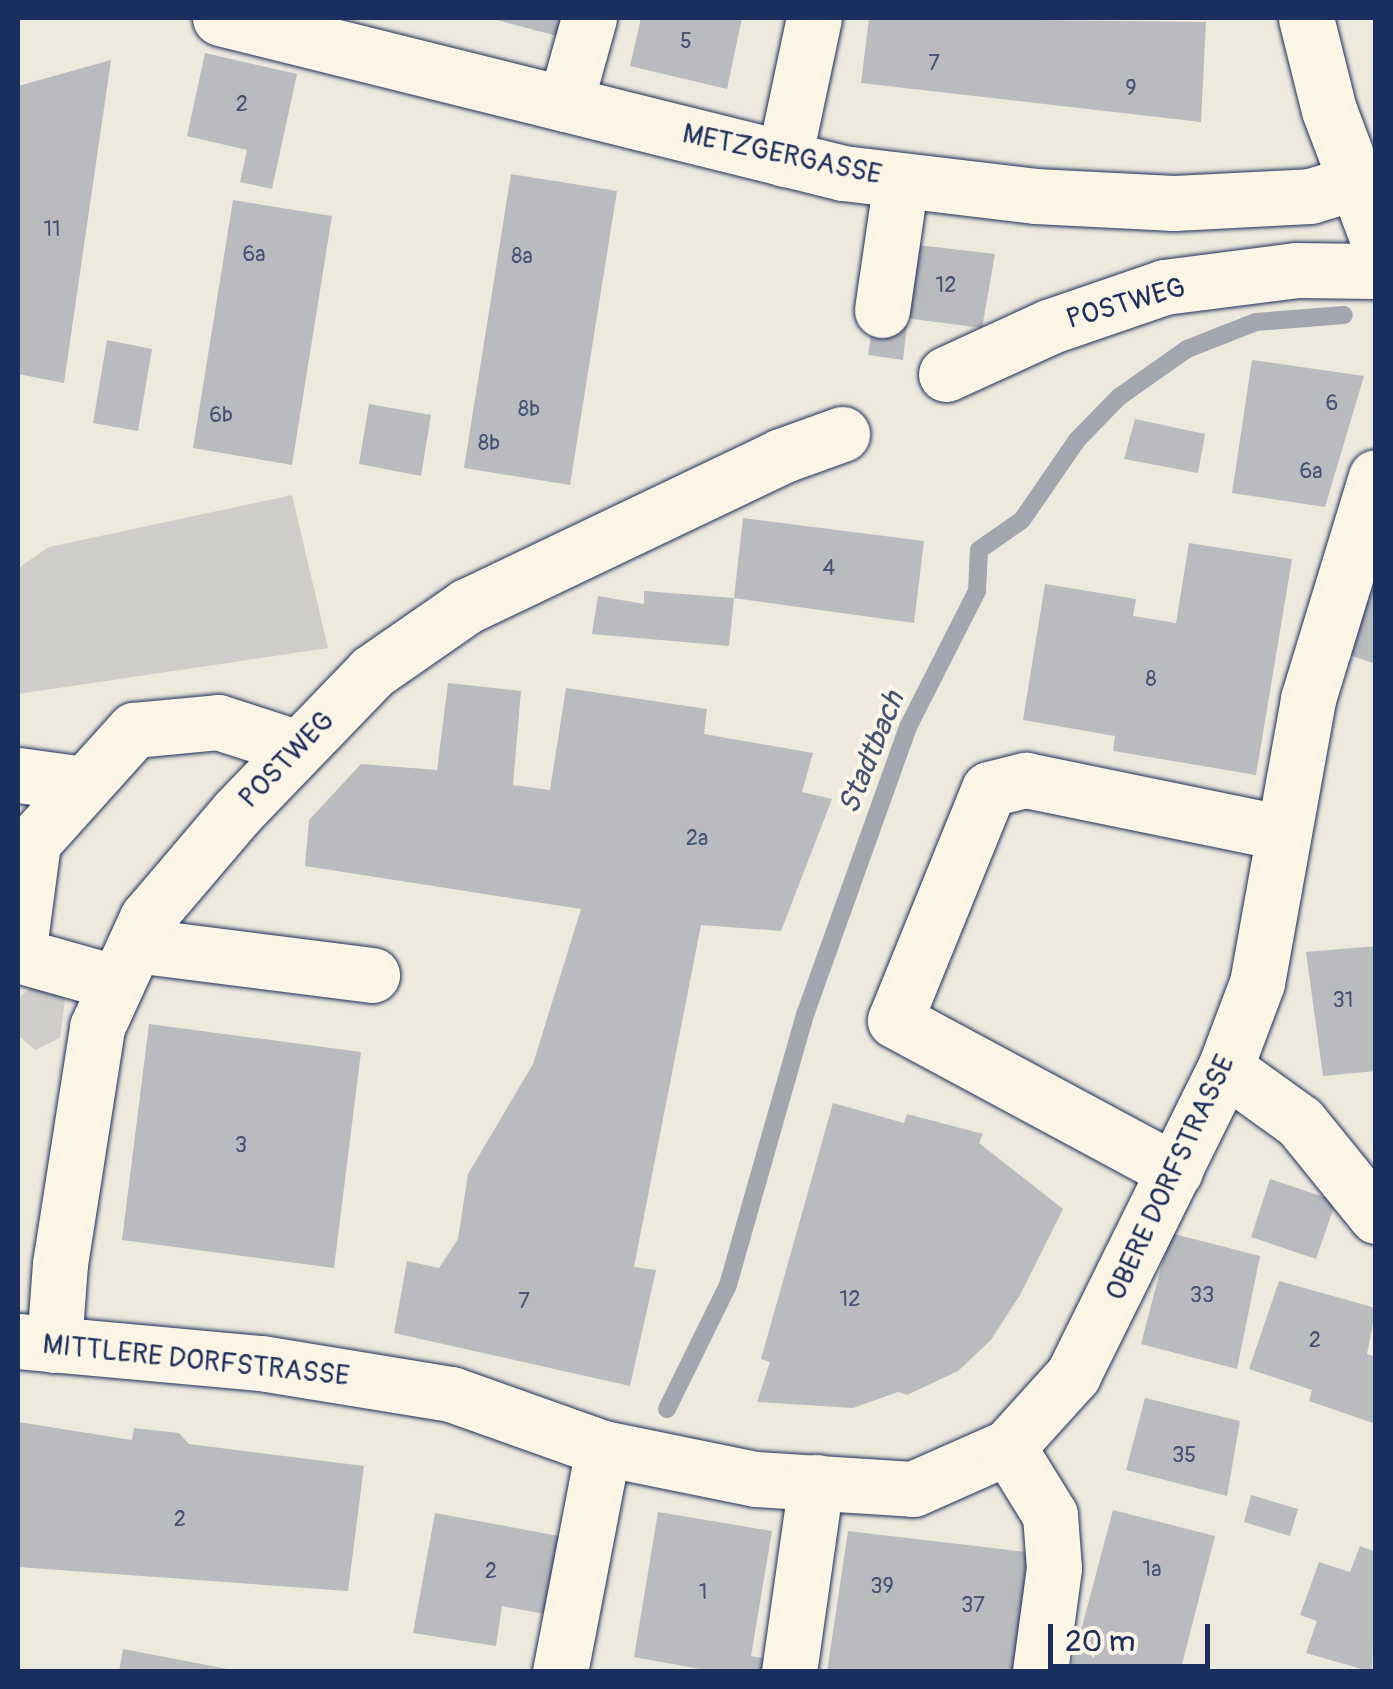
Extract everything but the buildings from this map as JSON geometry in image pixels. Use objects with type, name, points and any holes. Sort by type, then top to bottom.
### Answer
[{"type":"street","name":"METZGERGASSE","points":[[220,18],[784,160],[901,180],[1174,203],[1310,196],[1354,182]]},
{"type":"street","points":[[565,104],[589,18]]},
{"type":"street","points":[[784,160],[814,18]]},
{"type":"street","points":[[1306,18],[1354,182],[1376,235]]},
{"type":"street","points":[[882,310],[901,180]]},
{"type":"street","name":"POSTWEG","points":[[946,374],[1052,326],[1164,287],[1296,270],[1376,271]]},
{"type":"street","name":"POSTWEG","points":[[36,1343],[60,1264],[97,1027],[147,918],[298,748],[372,672],[467,606],[781,456],[842,434]]},
{"type":"street","name":"OBERE DORFSTRASSE","points":[[603,1448],[756,1479],[913,1488],[1008,1446],[1073,1375],[1225,1068],[1256,982],[1308,699],[1376,476]]},
{"type":"street","points":[[298,748],[218,722],[134,730],[34,842],[18,955],[372,975]]},
{"type":"street","points":[[18,775],[84,784]]},
{"type":"street","points":[[1175,1171],[896,1020],[989,788],[1026,780],[1284,834]]},
{"type":"street","points":[[1225,1068],[1300,1122],[1376,1216]]},
{"type":"street","name":"MITTLERE DORFSTRASSE","points":[[36,1343],[261,1363],[451,1394],[603,1448]]},
{"type":"street","points":[[1008,1446],[1050,1515],[1054,1568],[1040,1672]]},
{"type":"street","points":[[560,1672],[603,1448]]},
{"type":"street","points":[[789,1672],[816,1482]]},
{"type":"shaded area","points":[[292,495],[328,648],[18,694],[18,568],[49,547]]},
{"type":"shaded area","points":[[42,980],[66,991],[60,1038],[35,1050],[18,1035],[18,998]]},
{"type":"waterway","name":"Stadtbach","points":[[667,1409],[728,1285],[806,1012],[908,727],[977,591],[979,550],[1022,520],[1077,440],[1119,397],[1187,349],[1256,322],[1344,315]]}]
